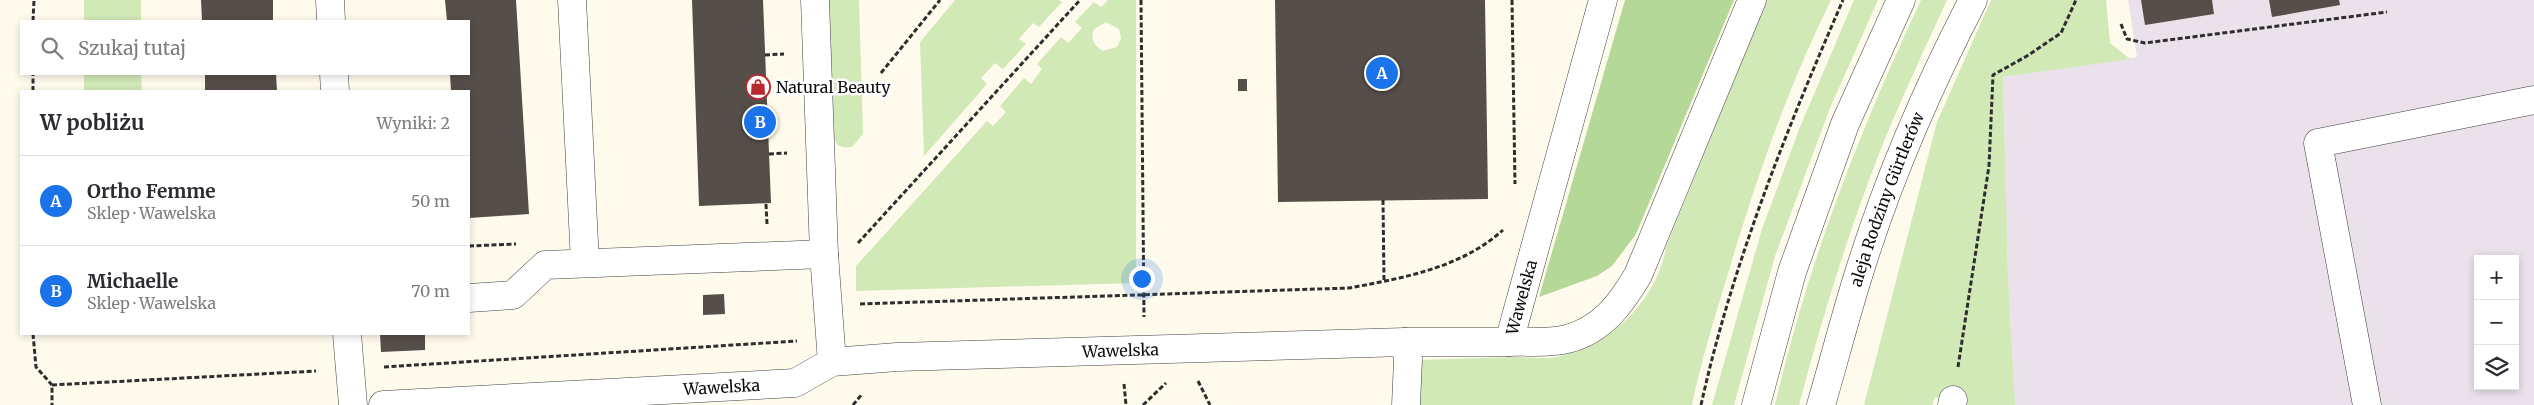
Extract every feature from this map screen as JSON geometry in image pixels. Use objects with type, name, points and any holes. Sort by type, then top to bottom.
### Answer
[{"type":"street","points":[[330,0],[331,20]]},
{"type":"street","points":[[572,0],[586,263]]},
{"type":"street","points":[[815,0],[824,254],[832,362]]},
{"type":"street","name":"Wawelska","points":[[384,405],[795,383],[832,362],[897,357],[1405,342],[1509,342],[1603,0]]},
{"type":"street","points":[[1509,342],[1566,340],[1597,327],[1622,302],[1638,274],[1752,0]]},
{"type":"street","points":[[1756,405],[1795,262],[1845,124],[1901,0]]},
{"type":"street","name":"aleja Rodziny Gürtlerów","points":[[1821,405],[1859,273],[1902,156],[1951,42],[1973,0]]},
{"type":"street","points":[[334,75],[335,90]]},
{"type":"street","points":[[2367,405],[2318,143],[2534,100]]},
{"type":"street","points":[[470,298],[514,295],[545,265],[824,254]]},
{"type":"street","points":[[347,335],[353,405]]},
{"type":"street","points":[[1405,342],[1408,359],[1406,405]]},
{"type":"path","points":[[34,0],[34,20]]},
{"type":"path","points":[[881,72],[940,0]]},
{"type":"path","points":[[824,254],[856,246],[1080,0]]},
{"type":"path","points":[[1141,0],[1144,350]]},
{"type":"path","points":[[1512,0],[1515,188]]},
{"type":"path","points":[[1701,405],[1708,373],[1742,260],[1789,123],[1843,0]]},
{"type":"path","points":[[1953,402],[1989,166],[1993,75],[2027,56],[2060,33],[2076,0]]},
{"type":"path","points":[[2121,24],[2127,39],[2145,43],[2387,12]]},
{"type":"path","points":[[34,75],[34,90]]},
{"type":"path","points":[[1383,200],[1384,281]]},
{"type":"path","points":[[766,204],[767,232]]},
{"type":"path","points":[[828,304],[1349,288],[1420,274],[1484,247],[1505,228]]},
{"type":"path","points":[[33,335],[36,367],[52,385],[52,405]]},
{"type":"path","points":[[52,385],[350,370],[801,341]]},
{"type":"path","points":[[1125,396],[1126,405]]},
{"type":"shaded area","points":[[2128,0],[2534,0],[2534,405],[2015,405],[2008,277],[2003,77],[2137,57]]},
{"type":"green space","points":[[84,0],[141,0],[141,20],[84,20]]},
{"type":"green space","points":[[828,0],[859,0],[863,134],[852,147],[839,146],[833,136]]},
{"type":"green space","points":[[955,0],[1059,0],[1062,2],[1039,27],[1033,23],[1019,39],[1026,44],[1003,69],[995,63],[981,78],[987,84],[924,156],[920,42]]},
{"type":"green space","points":[[1108,0],[1136,0],[1136,283],[856,291],[856,266],[987,121],[993,126],[1006,112],[1000,106],[1024,78],[1031,84],[1042,69],[1037,64],[1061,37],[1068,43],[1082,28],[1075,22],[1094,2],[1101,7]],"holes":[[[1106,22],[1119,29],[1121,38],[1117,47],[1103,51],[1097,47],[1092,36],[1094,29]]]},
{"type":"green space","points":[[1625,0],[1734,0],[1636,234],[1612,266],[1597,276],[1539,297]]},
{"type":"green space","points":[[1767,0],[1831,0],[1800,67],[1773,136],[1738,241],[1699,373],[1692,405],[1419,405],[1420,360],[1544,358],[1561,356],[1580,350],[1598,341],[1614,330],[1642,301],[1653,285],[1661,266],[1666,247]]},
{"type":"green space","points":[[1854,0],[1878,0],[1830,108],[1775,256],[1734,405],[1712,405],[1762,229],[1800,127]]},
{"type":"green space","points":[[1921,0],[1947,0],[1893,119],[1866,189],[1835,281],[1799,405],[1775,405],[1803,301],[1837,199],[1877,98]]},
{"type":"green space","points":[[1991,0],[2106,0],[2110,43],[2130,59],[2003,77],[2008,277],[2015,405],[1966,405],[1935,397],[1932,405],[1864,405],[1937,122]]},
{"type":"green space","points":[[84,75],[141,75],[142,90],[84,90]]},
{"type":"building","points":[[201,0],[273,0],[273,20],[202,20]]},
{"type":"building","points":[[445,0],[516,0],[529,214],[470,218],[470,90],[451,90],[450,75],[470,75],[470,20],[447,20]]},
{"type":"building","points":[[692,0],[763,0],[771,203],[699,206]]},
{"type":"building","points":[[1275,0],[1485,0],[1488,199],[1278,202]]},
{"type":"building","points":[[2141,0],[2212,0],[2214,14],[2145,25]]},
{"type":"building","points":[[2269,0],[2339,0],[2340,5],[2272,17]]},
{"type":"building","points":[[205,75],[276,75],[277,90],[205,90]]},
{"type":"building","points":[[1238,79],[1247,79],[1247,91],[1238,91]]},
{"type":"building","points":[[724,294],[725,314],[703,315],[703,295]]},
{"type":"building","points":[[380,335],[425,335],[425,350],[381,352]]},
{"type":"place","name":"Ortho Femme","points":[[1382,73]]},
{"type":"place","name":"Natural Beauty","points":[[758,87]]},
{"type":"place","name":"Michaelle","points":[[760,122]]}]
